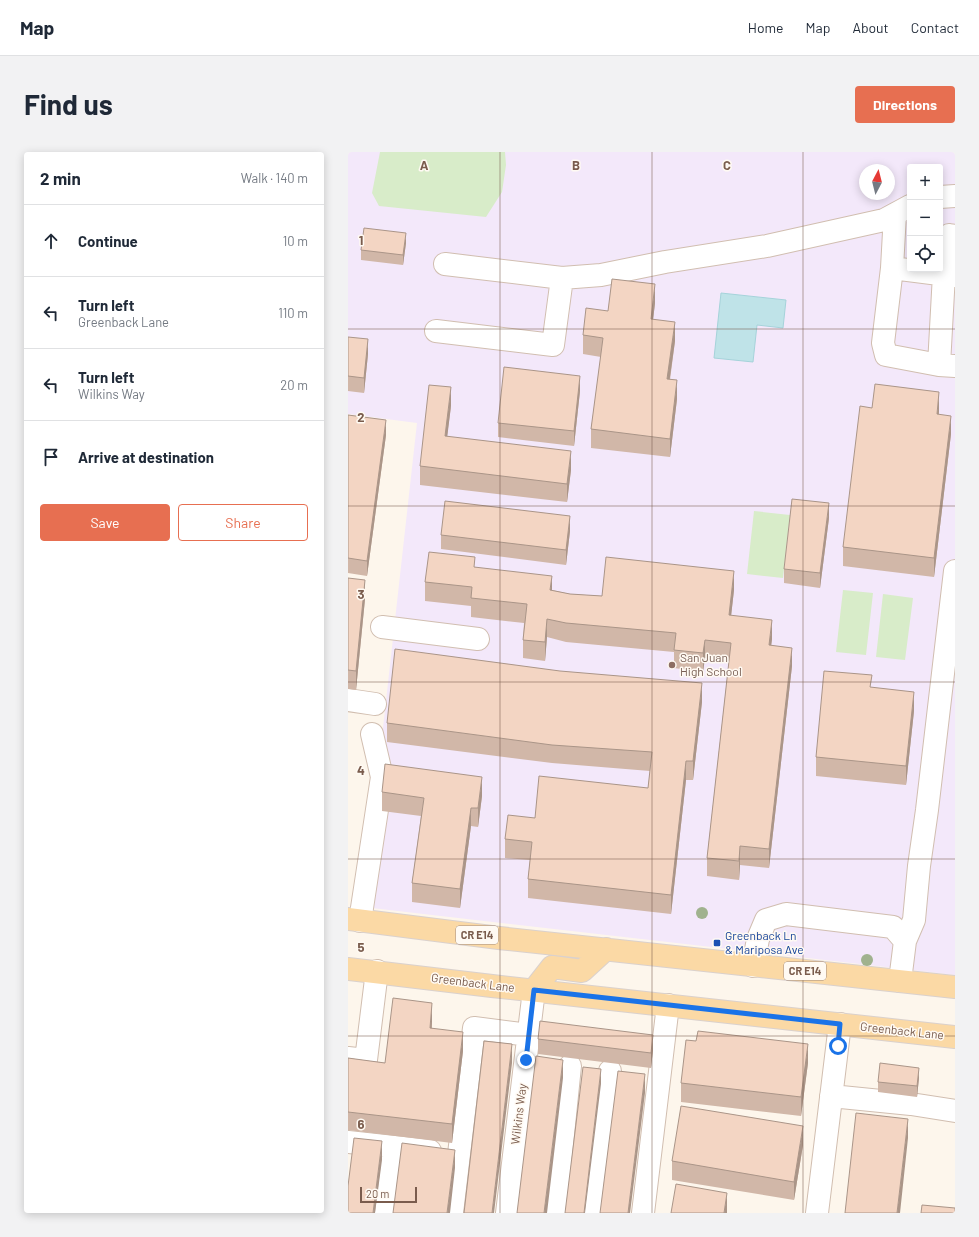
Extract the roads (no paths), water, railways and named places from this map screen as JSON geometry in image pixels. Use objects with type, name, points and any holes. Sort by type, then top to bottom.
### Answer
[{"type":"main road","name":"CR E14","points":[[354,920],[499,938],[955,987]]},
{"type":"main road","points":[[534,990],[552,967],[582,971],[606,949]]},
{"type":"main road","name":"Greenback Lane","points":[[348,969],[377,971],[955,1037]]},
{"type":"street","points":[[943,197],[955,196]]},
{"type":"street","points":[[903,210],[892,273],[883,343],[886,355],[947,365],[950,275],[949,235],[955,236]]},
{"type":"street","points":[[445,264],[562,278],[601,275],[665,262],[767,246],[884,220],[903,210]]},
{"type":"street","points":[[892,273],[950,275]]},
{"type":"street","points":[[436,331],[553,345],[562,278]]},
{"type":"street","points":[[900,981],[905,941],[914,920],[919,866],[955,571]]},
{"type":"street","points":[[382,627],[478,639]]},
{"type":"street","points":[[348,700],[375,704]]},
{"type":"street","points":[[354,920],[382,777],[372,734]]},
{"type":"street","points":[[753,966],[758,939],[766,920],[786,914],[893,927],[905,941]]},
{"type":"street","points":[[348,1058],[366,1060],[377,971]]},
{"type":"street","name":"Wilkins Way","points":[[507,1213],[547,1063],[529,1035],[534,990]]},
{"type":"street","points":[[595,1213],[635,1074],[668,1005]]},
{"type":"street","points":[[817,1213],[840,1024]]},
{"type":"street","points":[[452,1213],[474,1028],[529,1035]]},
{"type":"street","points":[[555,1213],[547,1063],[635,1074]]},
{"type":"street","points":[[635,1074],[643,1213]]},
{"type":"street","points":[[831,1096],[911,1104],[955,1111]]},
{"type":"street","points":[[348,1142],[459,1154]]},
{"type":"street","points":[[386,1213],[394,1147]]},
{"type":"water","points":[[721,293],[786,300],[783,328],[757,325],[753,362],[714,358]]},
{"type":"place","name":"San Juan High School","points":[[672,665]]},
{"type":"place","name":"Greenback Ln & Mariposa Ave","points":[[717,943]]}]
